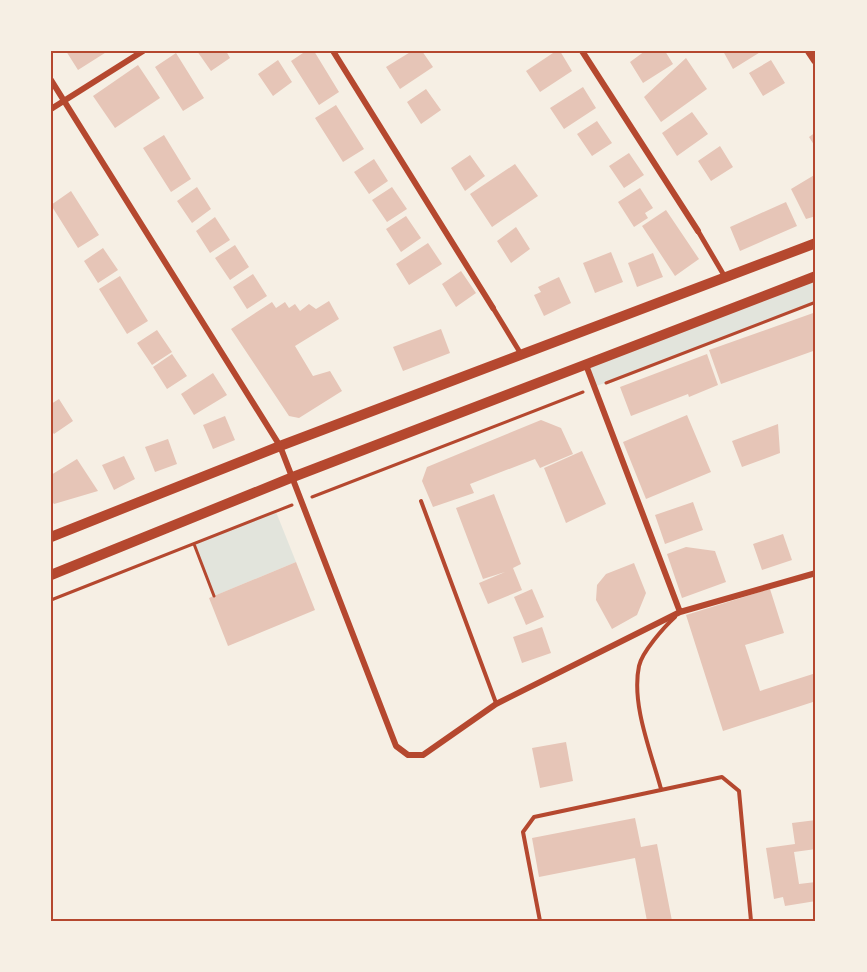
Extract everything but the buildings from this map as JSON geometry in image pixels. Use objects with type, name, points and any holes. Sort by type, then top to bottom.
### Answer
[{"type":"street","points":[[51,109],[143,51]]},
{"type":"street","points":[[333,51],[522,354]]},
{"type":"street","points":[[582,51],[725,277]]},
{"type":"street","points":[[810,51],[816,60]]},
{"type":"street","points":[[51,80],[280,446],[396,746],[408,754],[423,755],[496,704],[680,612],[816,573]]},
{"type":"street","points":[[52,536],[280,446],[816,243]]},
{"type":"street","points":[[51,574],[293,477],[816,276]]},
{"type":"street","points":[[586,365],[680,612]]},
{"type":"lane","points":[[421,501],[496,704]]},
{"type":"lane","points":[[661,789],[637,698],[639,663],[661,630],[680,612]]},
{"type":"lane","points":[[540,921],[523,832],[534,817],[722,777],[739,791],[752,921]]},
{"type":"path","points":[[51,600],[816,302]]},
{"type":"path","points":[[194,544],[214,596]]},
{"type":"shaded area","points":[[816,276],[816,302],[594,387],[586,365]]},
{"type":"shaded area","points":[[276,512],[296,562],[214,596],[194,544]]}]
